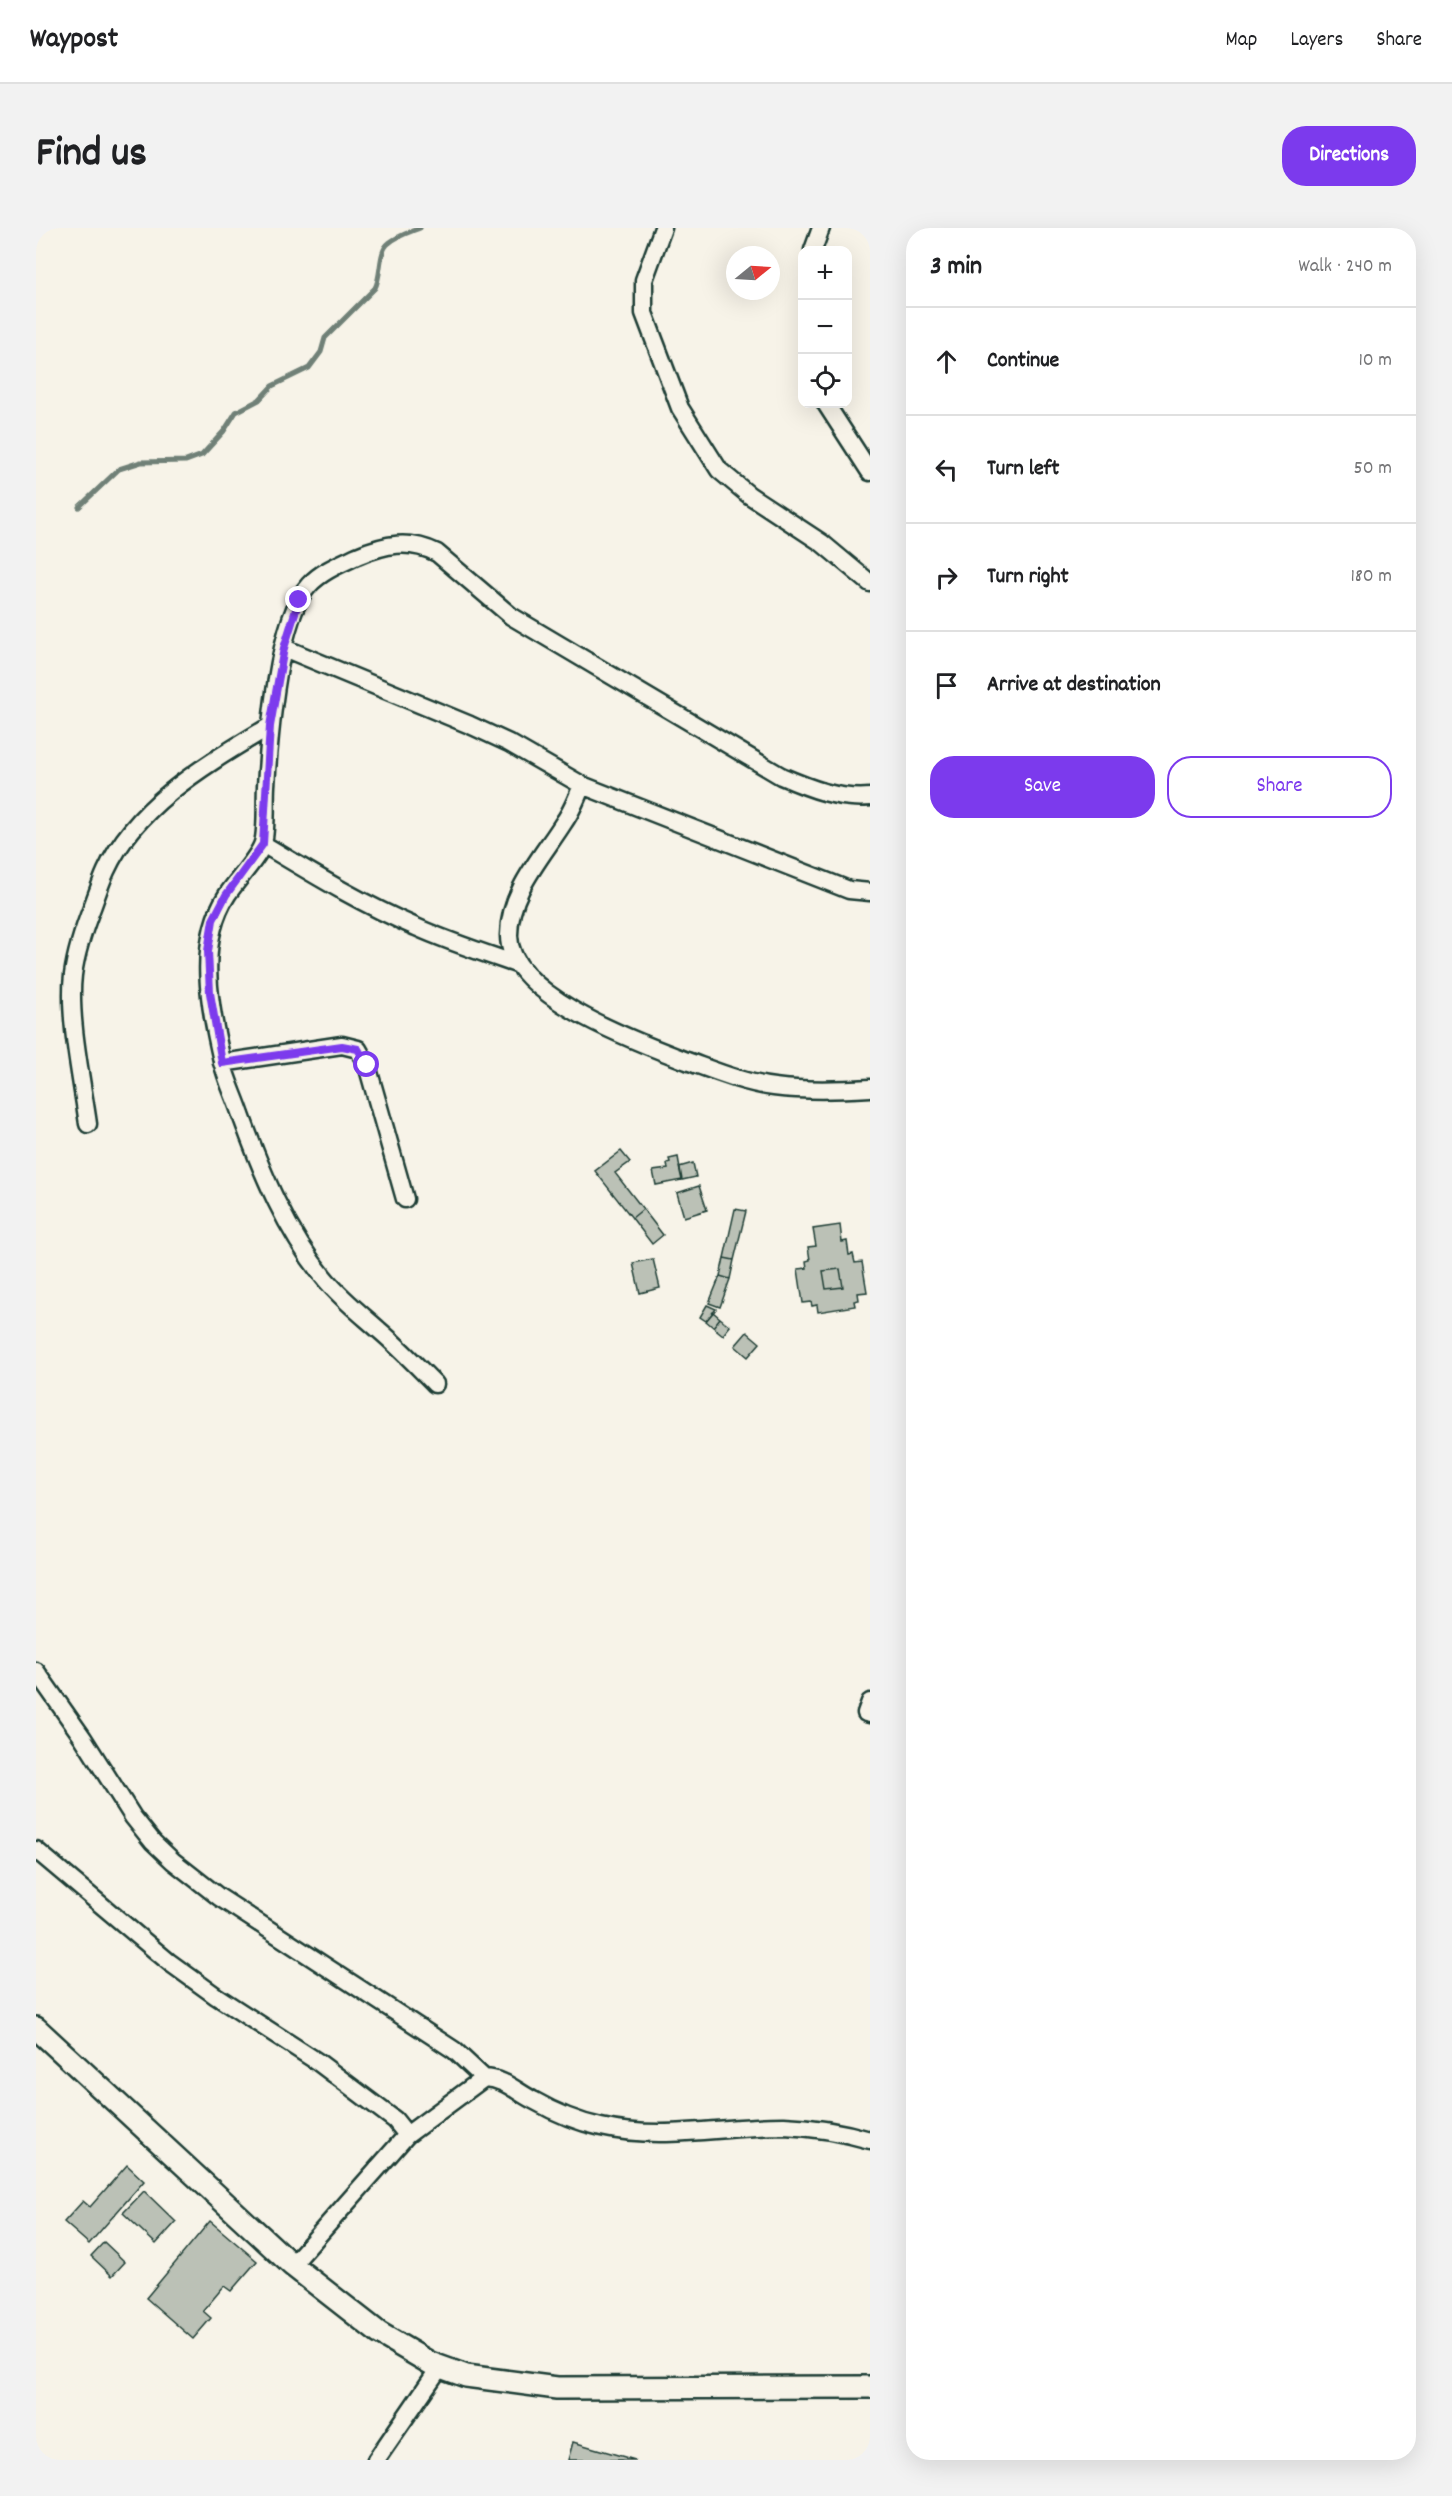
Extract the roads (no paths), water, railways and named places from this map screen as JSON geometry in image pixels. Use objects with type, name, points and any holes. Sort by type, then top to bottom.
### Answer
[{"type":"street","points":[[663,228],[644,280],[644,313],[686,417],[719,470],[749,495],[822,543],[870,583]]},
{"type":"street","points":[[814,246],[821,228]]},
{"type":"street","points":[[829,408],[870,472]]},
{"type":"street","points":[[435,1384],[347,1303],[326,1280],[303,1247],[269,1186],[222,1063],[210,993],[208,951],[213,920],[226,895],[263,844],[270,726],[284,648],[299,600],[309,585],[328,569],[371,550],[396,544],[411,543],[424,546],[436,553],[512,616],[781,776],[812,789],[839,795],[870,796]]},
{"type":"street","points":[[284,648],[509,743],[582,785],[849,890],[870,892]]},
{"type":"street","points":[[88,1124],[74,1014],[73,976],[81,934],[106,870],[130,832],[166,797],[197,771],[270,726]]},
{"type":"street","points":[[582,785],[571,811],[528,876],[513,908],[509,937],[511,950],[519,965],[561,1004],[578,1014],[634,1041],[733,1077],[774,1087],[870,1088]]},
{"type":"street","points":[[263,844],[340,890],[398,919],[444,939],[519,965]]},
{"type":"street","points":[[222,1063],[342,1046],[358,1049],[367,1065],[405,1199]]},
{"type":"street","points":[[36,1671],[134,1817],[153,1842],[173,1861],[219,1897],[453,2050],[483,2078],[498,2079],[531,2100],[562,2115],[601,2127],[667,2134],[783,2126],[810,2128],[870,2140]]},
{"type":"street","points":[[870,1702],[866,1713],[870,1714]]},
{"type":"street","points":[[36,1850],[169,1962],[216,1996],[318,2062],[395,2120],[407,2135]]},
{"type":"street","points":[[36,2028],[292,2265],[379,2333],[416,2356],[440,2367],[466,2376],[557,2388],[870,2387]]},
{"type":"street","points":[[292,2265],[407,2135],[483,2078]]},
{"type":"street","points":[[376,2460],[440,2367]]},
{"type":"waterway","points":[[79,507],[119,469],[141,462],[186,461],[202,455],[224,431],[236,412],[259,400],[272,386],[309,368],[321,352],[325,338],[375,288],[383,252],[389,243],[420,228]]}]
